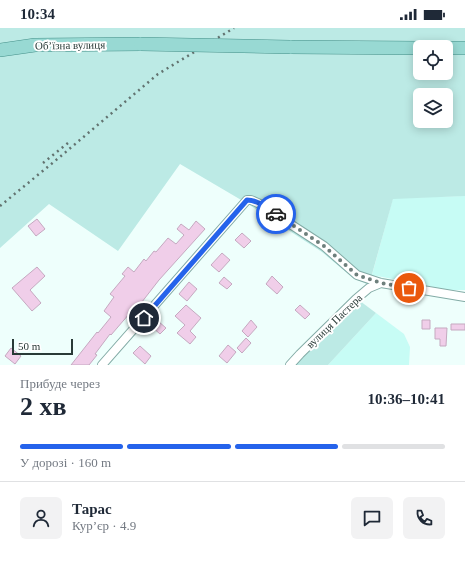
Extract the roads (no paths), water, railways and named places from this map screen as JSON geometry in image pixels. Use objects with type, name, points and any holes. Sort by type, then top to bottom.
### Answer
[{"type":"main road","name":"Обʼїзна вулиця","points":[[0,50],[35,45],[141,44],[413,48]]},
{"type":"main road","points":[[453,48],[465,48]]},
{"type":"street","points":[[102,365],[247,200],[258,203],[324,246],[357,275],[381,283],[465,297]]},
{"type":"street","name":"вулиця Пастера","points":[[290,365],[356,299],[369,288],[381,283]]},
{"type":"railway","points":[[0,206],[158,74],[234,28]]},
{"type":"railway","points":[[43,163],[68,143]]}]
